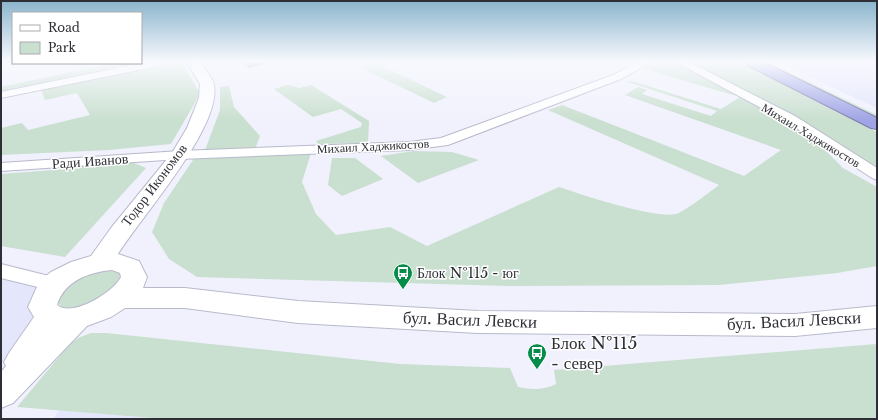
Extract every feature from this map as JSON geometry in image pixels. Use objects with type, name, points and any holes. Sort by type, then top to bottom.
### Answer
[{"type":"highway","points":[[792,82],[877,124]]},
{"type":"highway","points":[[819,82],[848,95]]},
{"type":"main road","name":"Тодор Икономов","points":[[100,262],[119,233],[180,155],[195,128],[206,98],[206,84],[205,82]]},
{"type":"main road","points":[[114,261],[130,265],[134,272],[128,289],[97,312],[64,317],[42,307],[44,297],[54,284],[77,269],[100,262],[114,261]]},
{"type":"main road","name":"бул. Васил Левски","points":[[128,289],[185,298],[298,312],[478,322],[795,325],[877,317]]},
{"type":"main road","points":[[1,393],[64,317]]},
{"type":"street","points":[[1,95],[67,82]]},
{"type":"street","name":"Михаил Хаджикостов","points":[[180,155],[376,148],[443,142],[604,82]]},
{"type":"street","name":"Михаил Хаджикостов","points":[[719,82],[791,119],[877,175]]},
{"type":"street","name":"Ради Иванов","points":[[1,167],[180,155]]},
{"type":"street","points":[[1,271],[54,284]]},
{"type":"shaded area","points":[[820,82],[877,82],[877,108]]},
{"type":"shaded area","points":[[1,277],[41,288],[44,310],[1,364]]},
{"type":"shaded area","points":[[60,410],[165,419],[53,419]]},
{"type":"green space","points":[[26,82],[47,82],[1,91],[1,87]]},
{"type":"green space","points":[[66,82],[193,82],[200,94],[171,144],[109,150],[1,155],[1,128],[22,123],[28,130],[90,115],[77,93],[45,100],[40,87]]},
{"type":"green space","points":[[389,82],[415,82],[447,97],[434,103]]},
{"type":"green space","points":[[627,82],[635,82],[721,109],[740,97],[687,82],[712,82],[780,117],[819,144],[843,168],[877,187],[877,266],[837,273],[719,285],[510,286],[197,277],[169,259],[152,232],[164,203],[195,157],[311,153],[302,182],[316,214],[336,235],[390,227],[427,246],[559,187],[636,210],[666,215],[676,214],[698,201],[719,185],[548,110],[562,105],[744,176],[781,150],[625,95],[638,87],[647,90],[642,94],[711,116],[717,111]]},
{"type":"green space","points":[[720,82],[778,82],[877,132],[877,171]]},
{"type":"green space","points":[[799,82],[808,82],[877,115],[877,120]]},
{"type":"green space","points":[[288,85],[299,88],[311,85],[369,121],[368,143],[319,144],[316,141],[361,127],[362,123],[341,109],[313,117],[274,89]]},
{"type":"green space","points":[[229,86],[234,107],[260,136],[254,152],[204,153],[220,110],[220,87]]},
{"type":"green space","points":[[414,151],[452,152],[479,160],[418,183],[381,156]]},
{"type":"green space","points":[[332,158],[355,158],[383,179],[342,196],[328,185]]},
{"type":"green space","points":[[134,163],[146,168],[65,257],[1,246],[1,174],[66,169],[78,164]]},
{"type":"green space","points":[[108,268],[120,274],[122,283],[102,302],[71,309],[62,307],[56,301],[69,280]]},
{"type":"green space","points":[[91,333],[106,333],[400,364],[510,368],[518,387],[528,389],[543,388],[556,384],[554,370],[877,344],[877,419],[165,419],[17,407],[69,345],[78,338]]},
{"type":"place","name":"Блок №115 - юг","points":[[403,290]]},
{"type":"place","name":"Блок №115 - север","points":[[537,370]]}]
